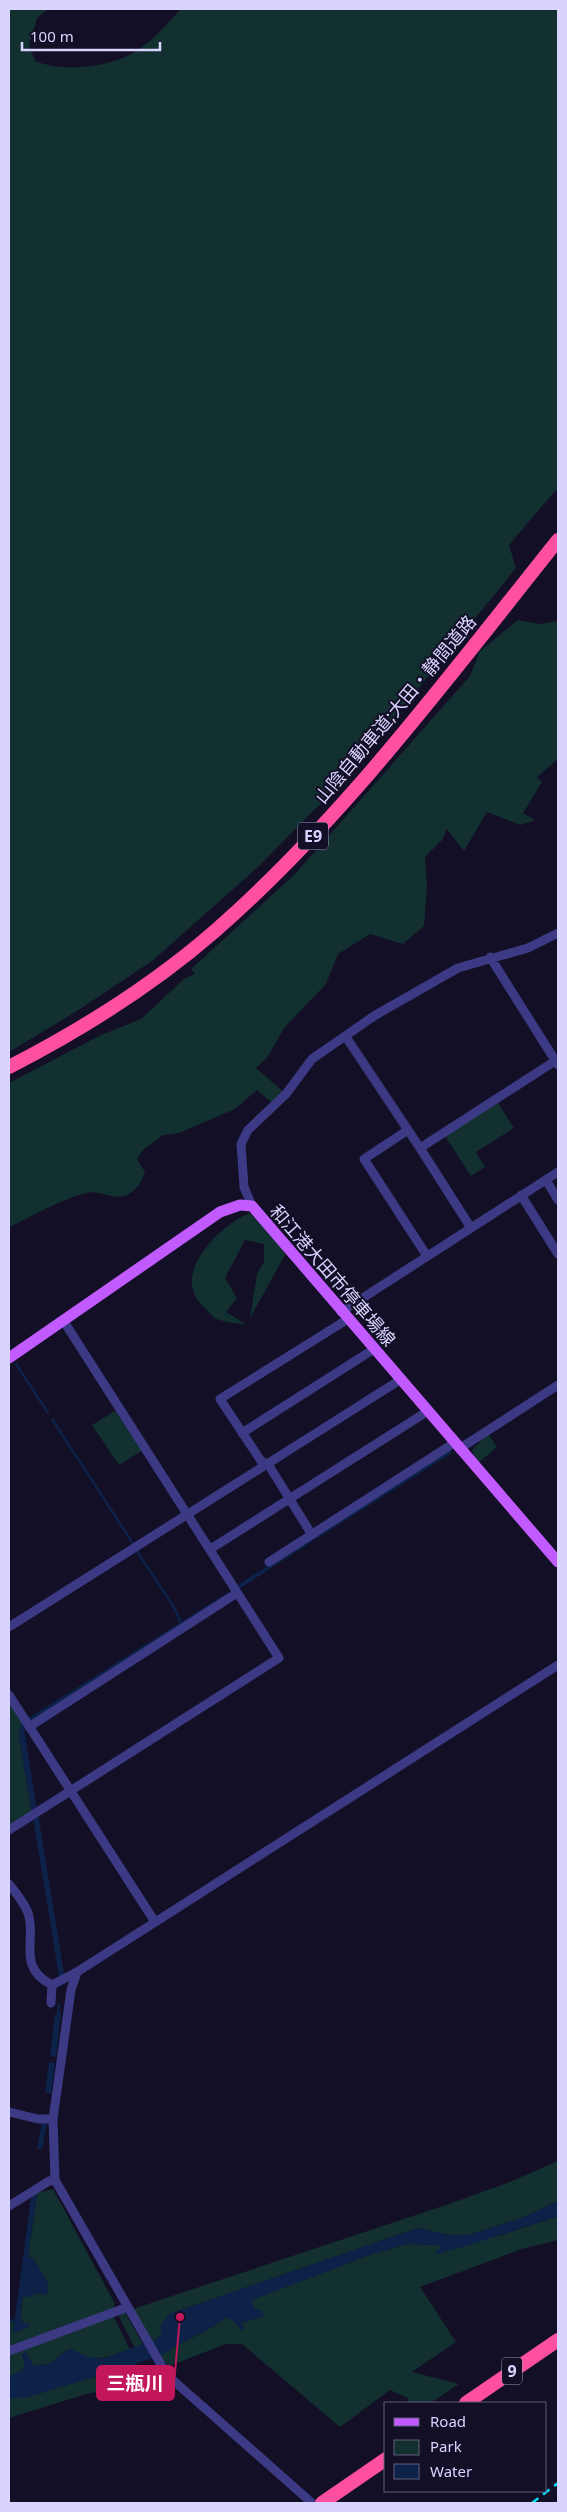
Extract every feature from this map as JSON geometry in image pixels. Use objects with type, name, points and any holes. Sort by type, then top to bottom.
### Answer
[{"type":"highway","name":"山陰自動車道;大田・静間道路","points":[[9,1067],[98,1016],[156,977],[213,932],[265,885],[373,767],[461,662],[558,540]]},
{"type":"highway","name":"9","points":[[467,2402],[558,2340]]},
{"type":"highway","points":[[322,2503],[384,2460]]},
{"type":"main road","name":"和江港大田市停車場線","points":[[9,1358],[220,1212],[240,1205],[252,1206],[558,1562]]},
{"type":"street","points":[[252,1206],[244,1187],[241,1144],[248,1130],[286,1094],[312,1059],[374,1016],[458,968],[490,957],[528,948],[558,933]]},
{"type":"street","points":[[420,1148],[557,1063],[490,957]]},
{"type":"street","points":[[346,1037],[471,1228]]},
{"type":"street","points":[[408,1130],[364,1159],[427,1256]]},
{"type":"street","points":[[312,1535],[268,1464],[261,1461],[220,1399],[345,1315],[427,1256],[558,1172]]},
{"type":"street","points":[[546,1180],[558,1200]]},
{"type":"street","points":[[521,1195],[558,1254]]},
{"type":"street","points":[[9,1830],[279,1658],[63,1320]]},
{"type":"street","points":[[242,1433],[374,1349]]},
{"type":"street","points":[[9,1627],[400,1380]]},
{"type":"street","points":[[269,1562],[558,1386]]},
{"type":"street","points":[[212,1548],[428,1412]]},
{"type":"street","points":[[29,1727],[237,1593]]},
{"type":"street","points":[[52,1985],[77,1972],[558,1665]]},
{"type":"street","points":[[9,1695],[155,1922]]},
{"type":"street","points":[[9,1884],[20,1897],[28,1913],[31,1927],[29,1952],[34,1967],[44,1981],[52,1985]]},
{"type":"street","points":[[77,1972],[71,1990],[47,2119],[55,2180],[158,2363],[167,2375],[312,2503]]},
{"type":"street","points":[[51,2003],[52,1985]]},
{"type":"street","points":[[9,2112],[47,2119]]},
{"type":"street","points":[[9,2206],[49,2181],[55,2180]]},
{"type":"street","points":[[9,2351],[128,2307]]},
{"type":"green space","points":[[9,9],[48,9],[37,18],[29,45],[35,61],[58,66],[84,67],[111,62],[140,49],[181,9],[558,9],[558,490],[555,491],[509,545],[516,568],[344,780],[258,867],[152,961],[80,1009],[9,1052]]},
{"type":"green space","points":[[518,620],[540,624],[558,621],[558,759],[537,777],[542,782],[523,813],[535,820],[520,825],[487,812],[464,851],[447,829],[442,840],[425,857],[427,886],[424,926],[403,944],[370,934],[338,954],[326,984],[285,1027],[267,1058],[256,1068],[284,1092],[272,1103],[257,1090],[235,1109],[179,1133],[163,1135],[143,1150],[137,1159],[145,1172],[139,1185],[127,1195],[117,1197],[96,1192],[86,1193],[56,1204],[9,1227],[9,1083],[101,1035],[141,1019],[184,979],[195,974],[191,969],[295,874],[470,676],[480,651]]},
{"type":"green space","points":[[498,1103],[514,1128],[476,1152],[485,1167],[471,1176],[445,1136]]},
{"type":"green space","points":[[250,1213],[282,1246],[285,1255],[250,1318],[257,1274],[264,1262],[264,1244],[245,1240],[225,1278],[237,1298],[226,1312],[247,1325],[213,1317],[194,1294],[192,1280],[195,1266],[202,1252],[225,1228]]},
{"type":"green space","points":[[115,1411],[143,1450],[119,1465],[92,1425]]},
{"type":"green space","points":[[488,1434],[497,1447],[477,1464],[472,1450]]},
{"type":"green space","points":[[9,1700],[23,1722],[19,1737],[32,1813],[9,1828]]},
{"type":"green space","points":[[558,2161],[558,2201],[522,2218],[468,2235],[448,2235],[418,2228],[169,2314],[161,2326],[161,2336],[152,2342],[133,2309],[446,2205],[510,2182]]},
{"type":"green space","points":[[53,2189],[114,2302],[114,2310],[9,2348],[9,2321],[14,2322],[13,2333],[30,2325],[22,2322],[20,2319],[23,2296],[34,2293],[47,2294],[48,2283],[33,2258],[28,2257],[37,2193]]},
{"type":"green space","points":[[558,2216],[558,2240],[522,2249],[420,2287],[456,2342],[412,2372],[459,2384],[432,2402],[408,2402],[408,2398],[390,2390],[340,2427],[242,2344],[226,2344],[169,2366],[159,2355],[214,2326],[226,2317],[229,2317],[243,2330],[242,2323],[254,2309],[251,2300],[372,2254],[407,2244],[440,2245],[440,2248],[501,2235]]},
{"type":"green space","points":[[124,2311],[143,2344],[135,2348],[117,2313]]},
{"type":"green space","points":[[113,2315],[130,2350],[116,2356],[89,2359],[71,2349],[49,2364],[34,2366],[26,2353],[22,2354],[25,2365],[22,2370],[9,2377],[9,2353]]},
{"type":"green space","points":[[137,2364],[146,2380],[83,2395],[9,2418],[9,2398],[24,2398]]},
{"type":"water","points":[[449,1450],[452,1453],[316,1539],[314,1537]]},
{"type":"water","points":[[312,1538],[313,1541],[239,1589],[236,1586]]},
{"type":"water","points":[[232,1590],[232,1595],[29,1723],[27,1719]]},
{"type":"water","points":[[23,1722],[37,1810],[32,1813],[19,1737],[20,1727]]},
{"type":"water","points":[[38,1813],[64,1974],[59,1977],[33,1817]]},
{"type":"water","points":[[55,2014],[61,2014],[56,2057],[50,2056]]},
{"type":"water","points":[[49,2062],[55,2063],[51,2094],[45,2093]]},
{"type":"water","points":[[42,2121],[47,2122],[42,2150],[37,2149]]},
{"type":"water","points":[[32,2191],[37,2193],[28,2257],[33,2258],[48,2283],[47,2295],[34,2293],[33,2298],[23,2296],[20,2318],[23,2319],[22,2322],[30,2324],[29,2327],[13,2333]]},
{"type":"water","points":[[558,2201],[558,2216],[463,2247],[436,2254],[435,2252],[440,2248],[440,2245],[407,2244],[372,2254],[252,2300],[254,2309],[262,2310],[264,2316],[242,2323],[244,2330],[241,2331],[238,2324],[226,2317],[214,2326],[159,2355],[152,2342],[161,2336],[161,2326],[169,2314],[418,2228],[448,2235],[468,2235],[522,2218]]},
{"type":"water","points":[[143,2344],[150,2358],[142,2362],[135,2348]]},
{"type":"water","points":[[71,2349],[94,2358],[107,2358],[130,2350],[137,2364],[24,2398],[9,2398],[9,2377],[22,2370],[25,2365],[22,2354],[26,2352],[34,2366],[49,2364]]},
{"type":"waterway","points":[[16,1364],[48,1413]]},
{"type":"waterway","points":[[52,1419],[134,1545]]},
{"type":"waterway","points":[[136,1550],[175,1609],[181,1624]]},
{"type":"waterway","points":[[58,2017],[59,2005]]},
{"type":"waterway","points":[[9,2320],[14,2321]]},
{"type":"waterway","points":[[114,2363],[164,2345],[166,2340]]},
{"type":"railway","points":[[547,2491],[558,2483]]},
{"type":"railway","points":[[532,2503],[546,2492]]},
{"type":"place","name":"三瓶川","points":[[180,2317]]}]
